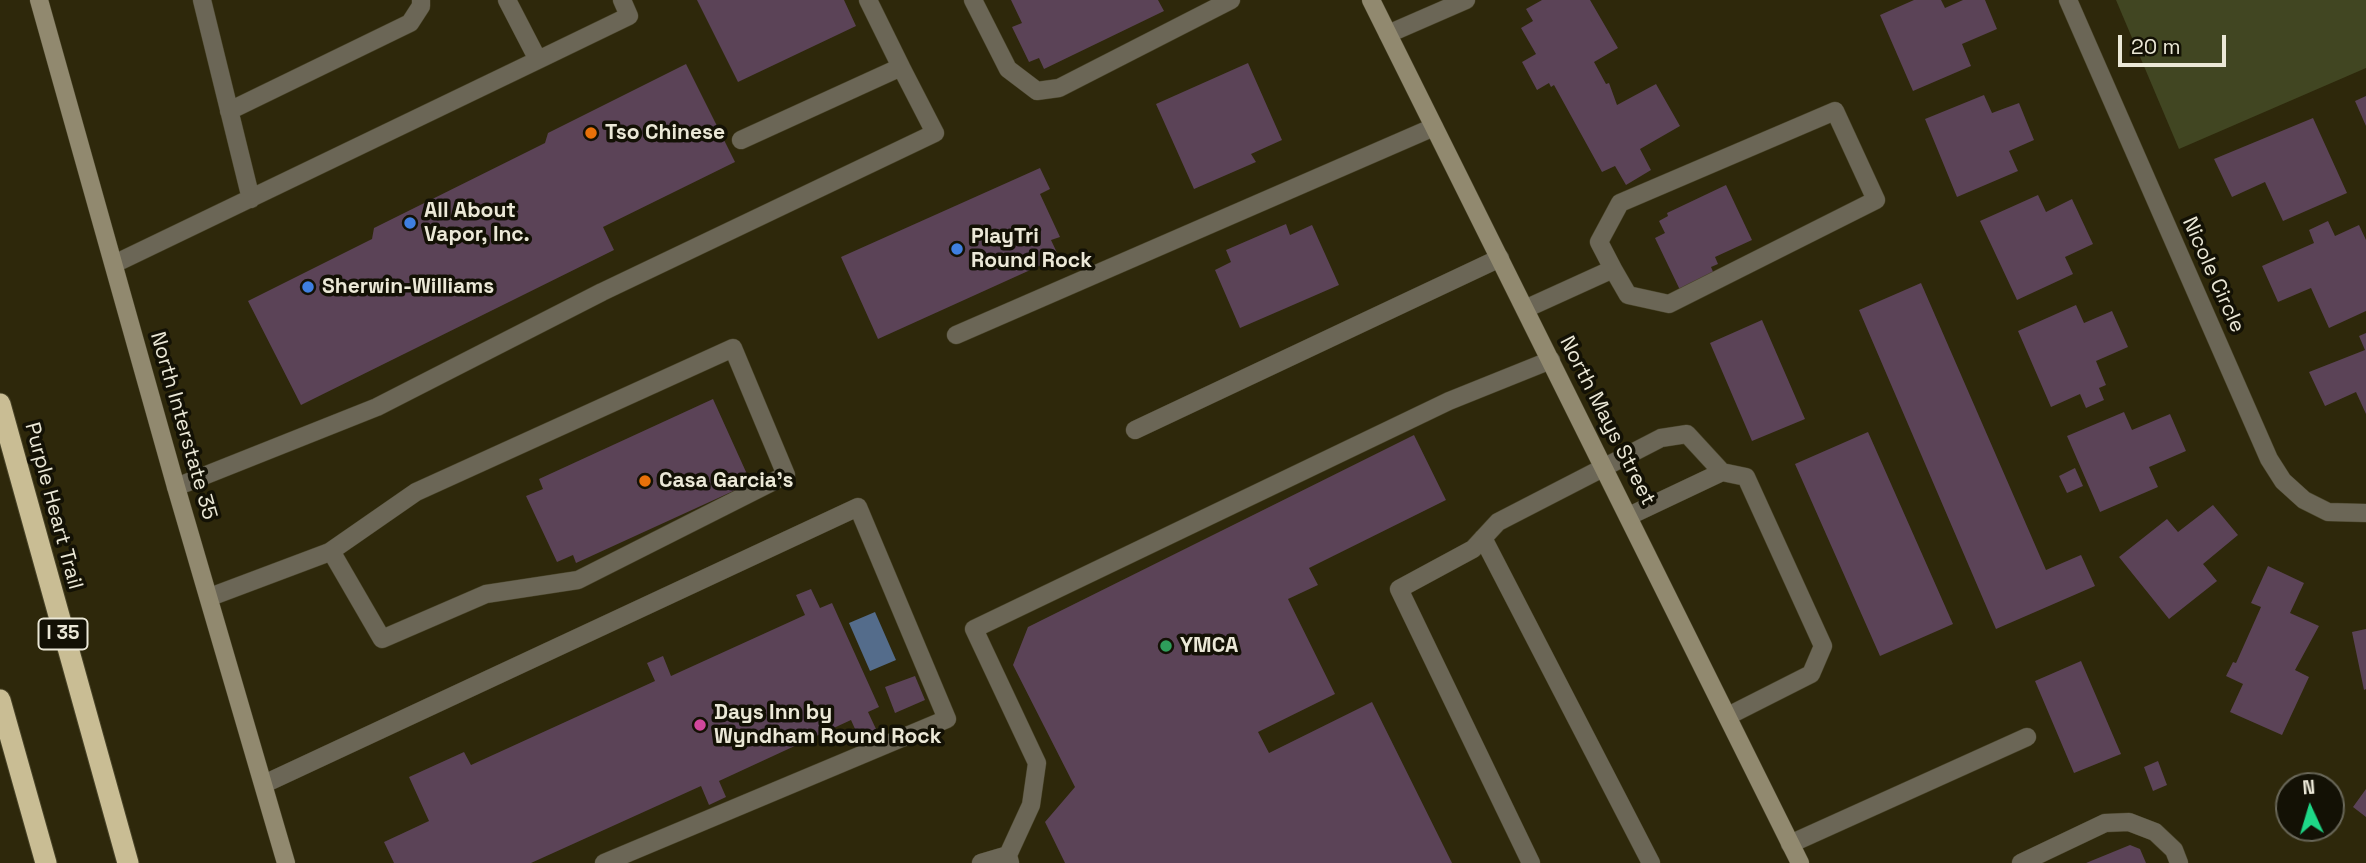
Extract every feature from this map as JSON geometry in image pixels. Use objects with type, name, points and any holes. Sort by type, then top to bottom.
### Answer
[{"type":"highway","name":"Purple Heart Trail","points":[[0,404],[128,863]]},
{"type":"highway","points":[[0,700],[46,863]]},
{"type":"main road","name":"North Interstate 35","points":[[39,0],[176,487],[286,863]]},
{"type":"main road","name":"North Mays Street","points":[[1371,0],[1800,863]]},
{"type":"street","points":[[202,0],[251,199]]},
{"type":"street","points":[[229,111],[410,23],[421,6],[421,0]]},
{"type":"street","points":[[507,0],[538,61]]},
{"type":"street","points":[[114,264],[629,16],[622,0]]},
{"type":"street","points":[[176,487],[377,407],[602,292],[935,133],[868,0]]},
{"type":"street","points":[[973,0],[1008,69],[1037,91],[1059,88],[1231,0]]},
{"type":"street","points":[[1388,34],[1466,0]]},
{"type":"street","name":"Nicole Circle","points":[[2068,0],[2269,459],[2283,481],[2304,500],[2328,512],[2366,513]]},
{"type":"street","points":[[741,140],[901,67]]},
{"type":"street","points":[[1835,111],[1876,200],[1669,304],[1628,295],[1613,269],[1599,242],[1620,203],[1835,111]]},
{"type":"street","points":[[956,335],[1434,127]]},
{"type":"street","points":[[1135,430],[1500,258]]},
{"type":"street","points":[[1525,309],[1613,269]]},
{"type":"street","points":[[210,597],[331,551],[416,492],[733,348],[786,475],[578,580],[486,594],[382,639],[331,551]]},
{"type":"street","points":[[981,863],[1009,859],[1031,806],[1037,762],[974,629],[1449,401],[1551,360]]},
{"type":"street","points":[[1531,863],[1399,589],[1473,549],[1498,522],[1661,438],[1687,434],[1722,472],[1746,477],[1823,646],[1811,674],[1728,716]]},
{"type":"street","points":[[1629,516],[1722,472]]},
{"type":"street","points":[[264,784],[858,507],[947,719],[604,863]]},
{"type":"street","points":[[1483,538],[1651,863]]},
{"type":"street","points":[[1790,844],[2027,737]]},
{"type":"street","points":[[2021,863],[2105,823],[2129,822],[2155,832],[2174,850],[2179,863]]},
{"type":"green space","points":[[2116,0],[2366,0],[2366,68],[2179,149]]},
{"type":"water","points":[[875,612],[896,660],[870,671],[849,623]]},
{"type":"building","points":[[697,0],[844,0],[856,26],[738,82]]},
{"type":"building","points":[[1011,0],[1158,0],[1164,11],[1044,69],[1039,58],[1029,62],[1012,27],[1022,23]]},
{"type":"building","points":[[1542,0],[1590,0],[1618,48],[1594,62],[1606,84],[1609,83],[1617,105],[1656,84],[1680,126],[1640,149],[1651,170],[1626,185],[1615,166],[1602,172],[1554,85],[1551,87],[1549,83],[1537,90],[1522,62],[1536,54],[1521,28],[1533,21],[1526,9]]},
{"type":"building","points":[[1914,0],[1941,0],[1945,8],[1963,0],[1985,0],[1997,29],[1962,44],[1971,66],[1913,91],[1880,15]]},
{"type":"building","points":[[1248,63],[1282,140],[1251,154],[1256,162],[1194,189],[1156,104]]},
{"type":"building","points":[[686,64],[735,162],[603,227],[614,250],[301,405],[248,301],[372,239],[374,228],[545,143],[548,133]]},
{"type":"building","points":[[1984,95],[1992,113],[2019,103],[2034,140],[2009,151],[2018,171],[1957,197],[1925,119]]},
{"type":"building","points":[[2366,96],[2366,126],[2355,101]]},
{"type":"building","points":[[2313,118],[2347,193],[2283,221],[2265,182],[2232,197],[2214,159]]},
{"type":"building","name":"PlayTri Round Rock","points":[[1040,168],[1050,189],[1040,194],[1060,237],[1051,240],[1059,257],[878,339],[841,257]]},
{"type":"building","points":[[1726,185],[1752,240],[1715,257],[1718,264],[1711,267],[1714,274],[1680,290],[1655,238],[1665,233],[1659,221],[1668,216],[1667,213]]},
{"type":"building","points":[[2038,195],[2046,212],[2072,199],[2093,244],[2065,257],[2073,274],[2017,300],[1980,221]]},
{"type":"building","points":[[2328,221],[2335,236],[2359,225],[2366,240],[2366,311],[2329,328],[2311,288],[2278,302],[2262,266],[2314,243],[2309,230]]},
{"type":"building","points":[[1286,224],[1290,235],[1312,225],[1339,285],[1240,328],[1215,270],[1231,262],[1226,250]]},
{"type":"building","points":[[1921,283],[2046,570],[2081,555],[2095,586],[1996,629],[1859,310]]},
{"type":"building","points":[[2076,305],[2084,323],[2112,311],[2128,347],[2096,361],[2106,385],[2099,388],[2104,400],[2086,408],[2080,394],[2051,407],[2018,331]]},
{"type":"building","points":[[1762,320],[1805,419],[1752,441],[1710,343]]},
{"type":"building","points":[[2366,333],[2366,414],[2356,392],[2325,406],[2309,372],[2365,350],[2359,336]]},
{"type":"building","name":"Casa Garcia's","points":[[713,399],[751,483],[576,563],[573,555],[557,562],[526,496],[543,489],[539,479]]},
{"type":"building","points":[[2124,412],[2132,430],[2170,414],[2186,451],[2149,467],[2158,487],[2100,512],[2067,436]]},
{"type":"building","points":[[1868,432],[1953,624],[1880,656],[1795,464]]},
{"type":"building","name":"YMCA","points":[[1414,435],[1446,500],[1309,568],[1318,585],[1288,599],[1335,694],[1258,732],[1269,753],[1372,702],[1452,863],[1065,863],[1045,822],[1075,787],[1013,665],[1028,627]]},
{"type":"building","points":[[2075,468],[2083,486],[2067,493],[2059,476]]},
{"type":"building","points":[[2213,505],[2238,535],[2203,564],[2217,581],[2169,619],[2119,557],[2167,519],[2178,532]]},
{"type":"building","points":[[2268,566],[2304,583],[2290,613],[2319,626],[2295,670],[2309,677],[2282,735],[2230,712],[2243,684],[2226,676],[2233,662],[2236,663],[2261,607],[2251,603]]},
{"type":"building","name":"Days Inn by Wyndham Round Rock","points":[[811,589],[820,608],[832,603],[879,707],[868,712],[876,729],[859,738],[851,720],[719,781],[726,797],[709,805],[701,786],[531,863],[394,863],[384,842],[429,821],[409,777],[464,752],[471,765],[655,681],[647,663],[663,656],[671,676],[805,615],[796,595]]},
{"type":"building","points":[[2366,629],[2366,689],[2364,690],[2352,632]]},
{"type":"building","points":[[2081,661],[2121,754],[2074,773],[2035,681]]},
{"type":"building","points":[[915,676],[925,700],[895,713],[885,687]]},
{"type":"building","points":[[2158,761],[2167,785],[2153,791],[2144,767]]},
{"type":"building","points":[[2366,789],[2366,817],[2353,807]]},
{"type":"building","points":[[2130,845],[2140,849],[2146,863],[2086,863]]},
{"type":"place","name":"Tso Chinese","points":[[591,133]]},
{"type":"place","name":"All About Vapor, Inc.","points":[[410,223]]},
{"type":"place","name":"PlayTri Round Rock","points":[[957,249]]},
{"type":"place","name":"Sherwin-Williams","points":[[308,287]]},
{"type":"place","name":"Casa Garcia's","points":[[645,481]]},
{"type":"place","name":"YMCA","points":[[1166,646]]},
{"type":"place","name":"Days Inn by Wyndham Round Rock","points":[[700,725]]}]
